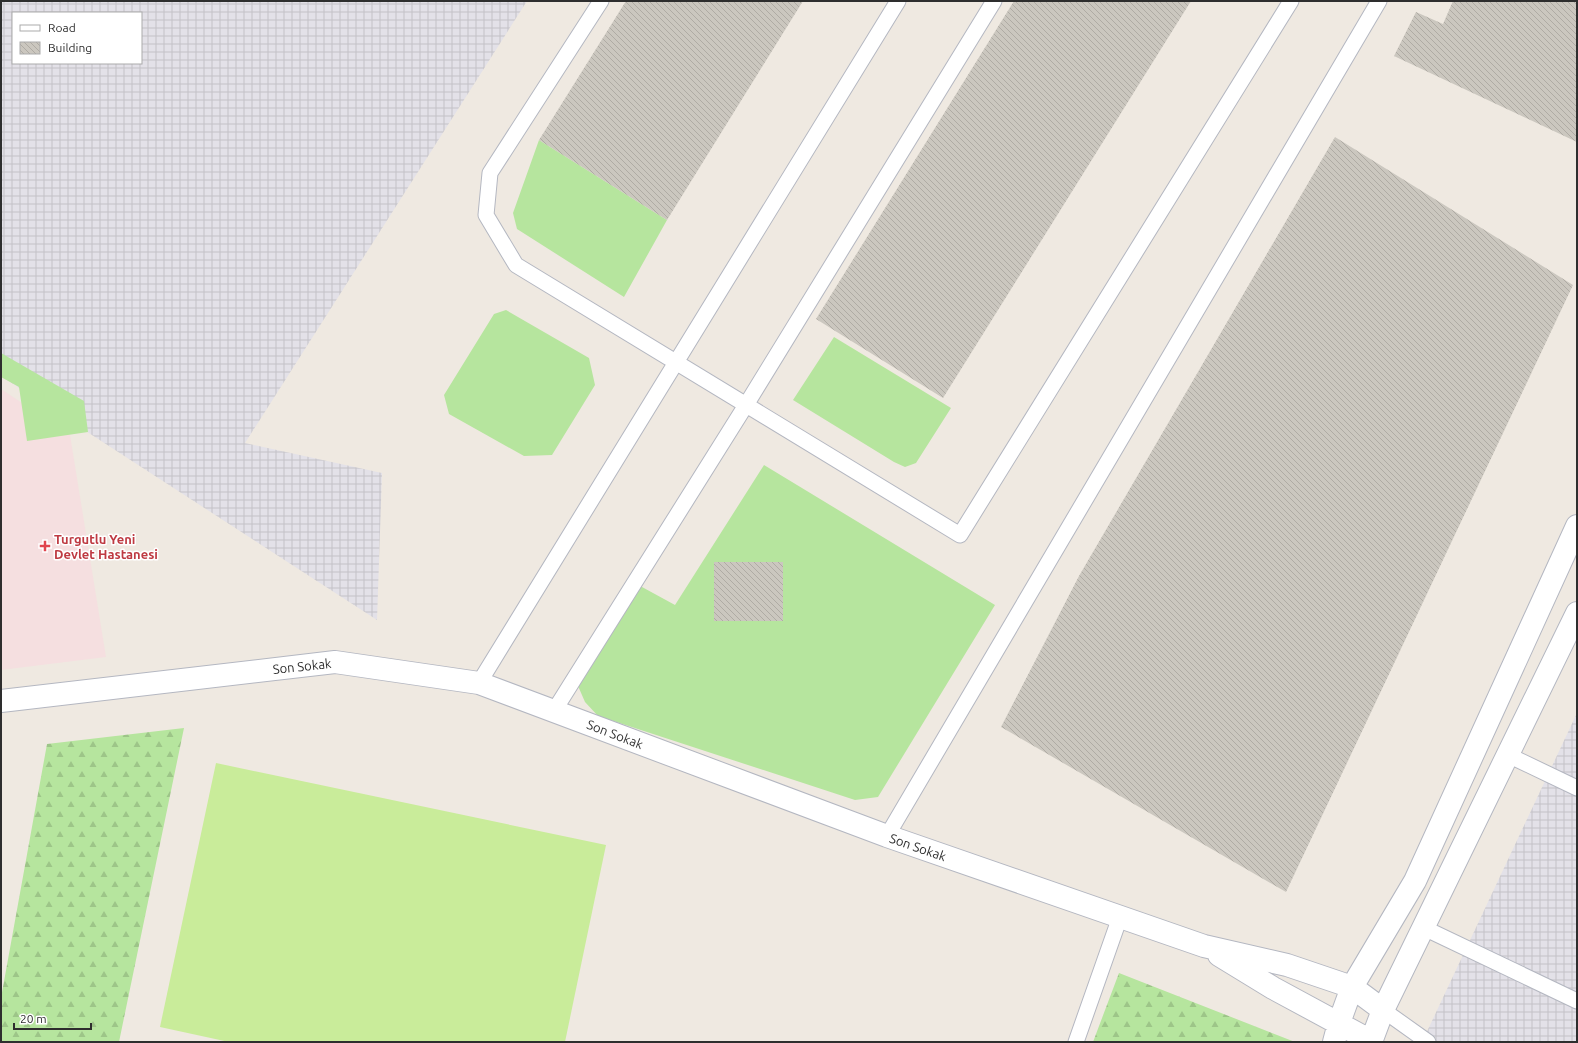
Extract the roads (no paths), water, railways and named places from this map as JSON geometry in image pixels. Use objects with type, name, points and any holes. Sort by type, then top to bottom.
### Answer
[{"type":"main road","points":[[1336,1033],[1352,987],[1415,881],[1577,526]]},
{"type":"main road","points":[[1204,946],[1273,988],[1336,1033],[1372,1042],[1383,1010],[1577,613]]},
{"type":"main road","name":"Son Sokak","points":[[1,701],[335,662],[479,683],[887,836],[1204,946]]},
{"type":"main road","points":[[1204,946],[1287,965],[1352,987],[1383,1010]]},
{"type":"lane","points":[[601,1],[490,173],[486,215],[516,265],[960,535],[1291,1]]},
{"type":"lane","points":[[479,683],[898,1]]},
{"type":"lane","points":[[554,711],[746,405],[994,1]]},
{"type":"lane","points":[[887,836],[1379,1]]},
{"type":"lane","points":[[1508,755],[1577,788]]},
{"type":"lane","points":[[1076,1042],[1120,917]]},
{"type":"lane","points":[[1424,928],[1577,1001]]},
{"type":"lane","points":[[1383,1010],[1428,1042]]},
{"type":"place","name":"Turgutlu Yeni Devlet Hastanesi","points":[[45,546]]}]
